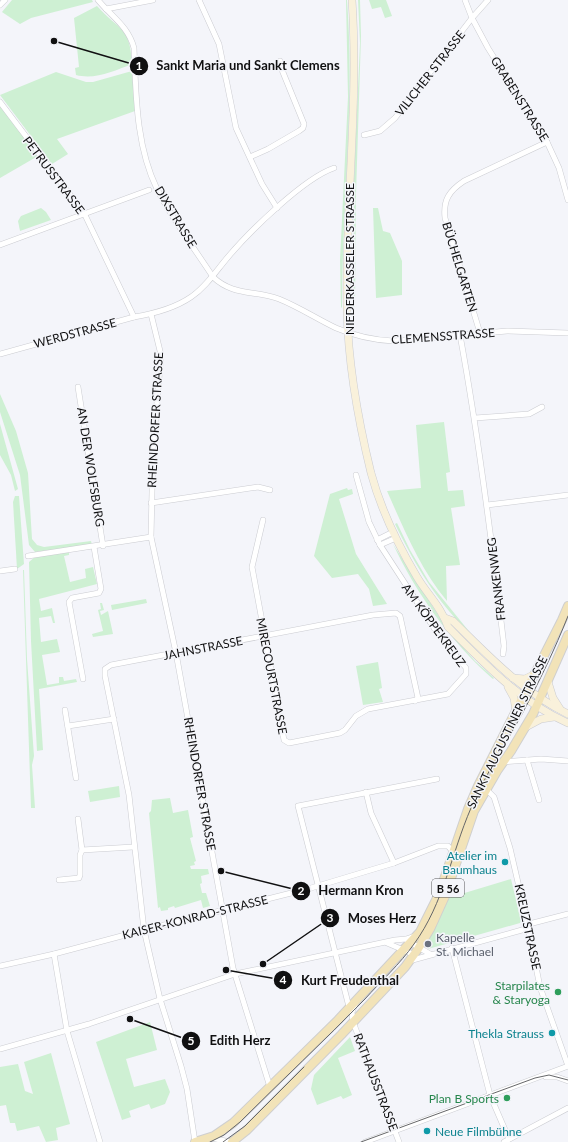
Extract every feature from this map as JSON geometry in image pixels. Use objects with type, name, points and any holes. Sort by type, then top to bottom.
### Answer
[{"type":"main road","name":"NIEDERKASSELER STRASSE","points":[[352,0],[354,38],[347,243],[348,332],[355,398],[372,475],[395,535],[418,578],[445,618],[448,627],[505,682],[526,694]]},
{"type":"main road","name":"SANKT AUGUSTINER STRASSE","points":[[270,1087],[359,998],[404,950],[408,941],[418,934],[432,911],[476,792],[526,694],[568,606]]},
{"type":"main road","name":"NIEDERKASSELER STRASSE","points":[[445,618],[453,621],[511,677],[526,694]]},
{"type":"main road","name":"SANKT AUGUSTINER STRASSE","points":[[231,1142],[247,1130],[282,1096],[415,956],[430,930],[445,896],[472,817],[486,789],[526,727],[539,703],[568,635]]},
{"type":"main road","points":[[511,677],[525,679],[535,674]]},
{"type":"main road","points":[[505,682],[513,695],[516,712]]},
{"type":"main road","points":[[548,682],[553,698],[565,712]]},
{"type":"main road","points":[[526,694],[556,718],[568,723]]},
{"type":"main road","points":[[539,703],[565,712]]},
{"type":"main road","points":[[526,727],[541,719],[556,718]]},
{"type":"main road","name":"B 56","points":[[195,1142],[218,1134],[232,1123],[270,1087]]},
{"type":"street","points":[[0,6],[5,0]]},
{"type":"street","name":"DIXSTRASSE","points":[[98,0],[125,28],[134,48],[139,129],[156,187],[178,225],[213,277]]},
{"type":"street","points":[[106,9],[153,0]]},
{"type":"street","points":[[199,0],[219,44],[236,128],[276,208]]},
{"type":"street","points":[[202,0],[205,14]]},
{"type":"street","name":"GRABENSTRASSE","points":[[465,0],[472,18],[496,60],[547,142],[559,168],[568,200]]},
{"type":"street","name":"VILICHER STRASSE","points":[[364,135],[380,131],[395,118],[472,18],[488,0]]},
{"type":"street","points":[[250,158],[303,128],[304,124],[282,70],[280,61]]},
{"type":"street","name":"PETRUSSTRASSE","points":[[0,102],[84,213],[134,317]]},
{"type":"street","name":"BÜCHELGARTEN","points":[[480,333],[445,218],[444,208],[446,200],[454,187],[464,181],[547,142]]},
{"type":"street","points":[[151,314],[191,297],[213,277],[216,270],[234,249],[276,208],[322,172],[334,168]]},
{"type":"street","points":[[0,245],[149,190]]},
{"type":"street","name":"CLEMENSSTRASSE","points":[[213,277],[227,288],[279,299],[348,332],[376,340],[393,341],[506,331],[568,333]]},
{"type":"street","name":"WERDSTRASSE","points":[[0,354],[134,317],[151,314]]},
{"type":"street","name":"RHEINDORFER STRASSE","points":[[151,314],[161,355],[153,448],[151,537],[176,653],[235,974],[270,1087]]},
{"type":"street","name":"FRANKENWEG","points":[[460,335],[475,418],[487,505],[504,646],[503,654]]},
{"type":"street","name":"AN DER WOLFSBURG","points":[[78,387],[103,546]]},
{"type":"street","points":[[475,418],[529,414],[542,407]]},
{"type":"street","name":"AM KÖPPEKREUZ","points":[[356,475],[369,522],[379,543],[434,628],[467,671],[448,694],[415,701]]},
{"type":"street","name":"RHEINDORFER STRASSE","points":[[151,503],[258,487],[270,490]]},
{"type":"street","points":[[487,505],[568,495]]},
{"type":"street","name":"MIRECOURTSTRASSE","points":[[263,520],[252,568],[284,740],[289,743],[340,733],[363,712],[415,701]]},
{"type":"street","points":[[379,543],[395,535]]},
{"type":"street","points":[[28,556],[103,546],[151,537]]},
{"type":"street","points":[[83,680],[69,602],[72,598],[99,593],[101,589],[94,547]]},
{"type":"street","points":[[0,571],[15,569]]},
{"type":"street","name":"JAHNSTRASSE","points":[[114,719],[105,676],[106,669],[111,665],[396,612],[400,616],[416,682],[418,698],[415,701]]},
{"type":"street","points":[[65,710],[76,778]]},
{"type":"street","points":[[68,726],[114,719],[129,796],[133,847],[144,930],[160,999],[187,1089],[195,1142]]},
{"type":"street","points":[[502,762],[527,760],[568,761]]},
{"type":"street","points":[[527,760],[539,800]]},
{"type":"street","points":[[349,1007],[317,886],[298,806],[437,779]]},
{"type":"street","name":"KREUZSTRASSE","points":[[486,789],[494,797],[507,841],[528,926],[540,987],[568,1066]]},
{"type":"street","points":[[366,792],[371,812],[394,862]]},
{"type":"street","points":[[59,880],[79,878],[80,856],[82,850],[78,818]]},
{"type":"street","name":"KAISER-KONRAD-STRASSE","points":[[0,966],[54,954],[317,886],[394,862],[438,846],[448,846],[451,848],[453,853]]},
{"type":"street","points":[[82,850],[133,847]]},
{"type":"street","points":[[387,943],[415,956],[430,954],[522,930],[533,923],[568,914]]},
{"type":"street","points":[[0,1048],[67,1031],[235,974],[387,943],[394,940],[408,941],[415,956]]},
{"type":"street","points":[[452,948],[490,1095],[507,1140],[568,1108]]},
{"type":"street","points":[[54,954],[67,1031],[100,1142]]},
{"type":"street","points":[[415,956],[430,954]]},
{"type":"street","name":"SANKT AUGUSTINER STRASSE","points":[[353,1022],[352,1012],[359,998]]},
{"type":"street","name":"RATHAUSSTRASSE","points":[[353,1022],[399,1142]]},
{"type":"street","points":[[365,1142],[568,1066]]},
{"type":"street","points":[[539,1078],[557,1078],[568,1081]]},
{"type":"street","points":[[208,1138],[231,1142]]},
{"type":"green space","points":[[12,0],[92,0],[93,2],[31,18],[20,24],[2,12]]},
{"type":"green space","points":[[346,0],[350,77],[342,308],[340,260],[348,97]]},
{"type":"green space","points":[[358,0],[360,0],[361,36],[356,194],[355,307],[353,307],[354,179],[360,43]]},
{"type":"green space","points":[[369,0],[386,0],[392,16],[385,18],[381,7],[372,9]]},
{"type":"green space","points":[[97,6],[126,35],[131,51],[132,64],[97,76],[76,75],[75,68],[79,67],[74,18]]},
{"type":"green space","points":[[132,71],[135,111],[57,139],[68,154],[52,164],[0,95],[56,72],[86,82],[93,82]]},
{"type":"green space","points":[[0,106],[38,156],[0,178]]},
{"type":"green space","points":[[41,208],[46,212],[51,220],[20,231],[18,221],[21,216]]},
{"type":"green space","points":[[373,208],[378,208],[383,231],[390,233],[402,261],[402,295],[376,298]]},
{"type":"green space","points":[[0,394],[16,431],[28,473],[32,539],[37,545],[44,547],[91,541],[92,545],[35,552],[29,545],[20,475],[0,412]]},
{"type":"green space","points":[[444,422],[450,472],[446,473],[448,491],[463,490],[465,506],[451,508],[460,565],[446,566],[447,601],[437,589],[421,562],[406,534],[387,491],[421,488],[416,425]]},
{"type":"green space","points":[[0,424],[18,489],[15,491],[11,475],[0,455]]},
{"type":"green space","points":[[347,488],[348,490],[352,489],[353,494],[339,499],[356,554],[387,604],[373,606],[369,589],[358,574],[332,578],[314,556],[330,494]]},
{"type":"green space","points":[[15,496],[19,496],[24,564],[17,569],[13,502]]},
{"type":"green space","points":[[397,523],[410,550],[429,582],[472,635],[448,610],[428,583],[395,524]]},
{"type":"green space","points":[[393,544],[447,629],[475,661],[494,678],[493,679],[478,665],[463,649],[436,617],[402,563]]},
{"type":"green space","points":[[69,552],[69,555],[64,556],[70,582],[86,578],[85,569],[93,567],[97,584],[39,599],[41,611],[52,608],[55,623],[53,623],[51,616],[39,618],[41,642],[57,639],[60,652],[42,655],[47,685],[59,683],[59,677],[63,677],[64,681],[76,679],[77,682],[39,689],[43,750],[37,751],[31,641],[29,562],[35,557]]},
{"type":"green space","points":[[23,570],[27,659],[34,756],[32,765],[35,808],[31,808]]},
{"type":"green space","points":[[146,599],[147,603],[112,610],[111,605]]},
{"type":"green space","points":[[100,603],[102,603],[104,610],[100,611],[101,615],[108,611],[113,634],[93,637],[92,634],[103,631],[98,610],[101,609]]},
{"type":"green space","points":[[378,662],[382,688],[379,689],[383,702],[363,705],[356,666]]},
{"type":"green space","points":[[119,786],[120,797],[90,802],[88,791]]},
{"type":"green space","points":[[170,798],[173,813],[188,810],[193,837],[190,838],[196,861],[194,862],[195,865],[190,866],[191,869],[208,869],[209,874],[201,876],[202,883],[200,884],[202,893],[206,893],[210,906],[203,908],[201,900],[175,908],[174,906],[168,908],[168,910],[161,911],[160,907],[158,908],[149,813],[151,811],[152,800]]},
{"type":"green space","points":[[511,879],[521,921],[520,923],[428,949],[426,946],[448,898]]},
{"type":"green space","points":[[150,1022],[157,1050],[126,1059],[134,1087],[165,1079],[170,1092],[165,1104],[151,1109],[149,1104],[129,1111],[131,1117],[122,1120],[96,1042]]},
{"type":"green space","points":[[350,1037],[355,1051],[338,1058],[352,1095],[343,1099],[341,1096],[317,1105],[311,1089],[314,1075]]},
{"type":"green space","points":[[51,1053],[70,1124],[56,1128],[58,1140],[46,1142],[39,1126],[17,1131],[15,1123],[10,1123],[6,1105],[0,1106],[0,1067],[18,1064],[25,1091],[33,1094],[24,1062]]},
{"type":"tram line","points":[[210,1142],[224,1135],[240,1122],[365,999],[397,965],[414,944],[433,912],[471,808],[489,772],[535,690],[568,616]]},
{"type":"tram line","points":[[223,1142],[245,1126],[304,1067]]},
{"type":"tram line","points":[[361,1142],[535,1078],[549,1075],[568,1080]]},
{"type":"place","name":"Sankt Maria und Sankt Clemens","points":[[54,41]]},
{"type":"place","name":"Atelier im Baumhaus","points":[[505,862]]},
{"type":"place","name":"Hermann Kron","points":[[221,871]]},
{"type":"place","name":"Kapelle St. Michael","points":[[428,944]]},
{"type":"place","name":"Moses Herz","points":[[263,964]]},
{"type":"place","name":"Kurt Freudenthal","points":[[226,970]]},
{"type":"place","name":"Starpilates & Staryoga","points":[[558,992]]},
{"type":"place","name":"Edith Herz","points":[[130,1019]]},
{"type":"place","name":"Thekla Strauss","points":[[552,1033]]},
{"type":"place","name":"Plan B Sports","points":[[507,1098]]},
{"type":"place","name":"Neue Filmbühne","points":[[427,1131]]}]
